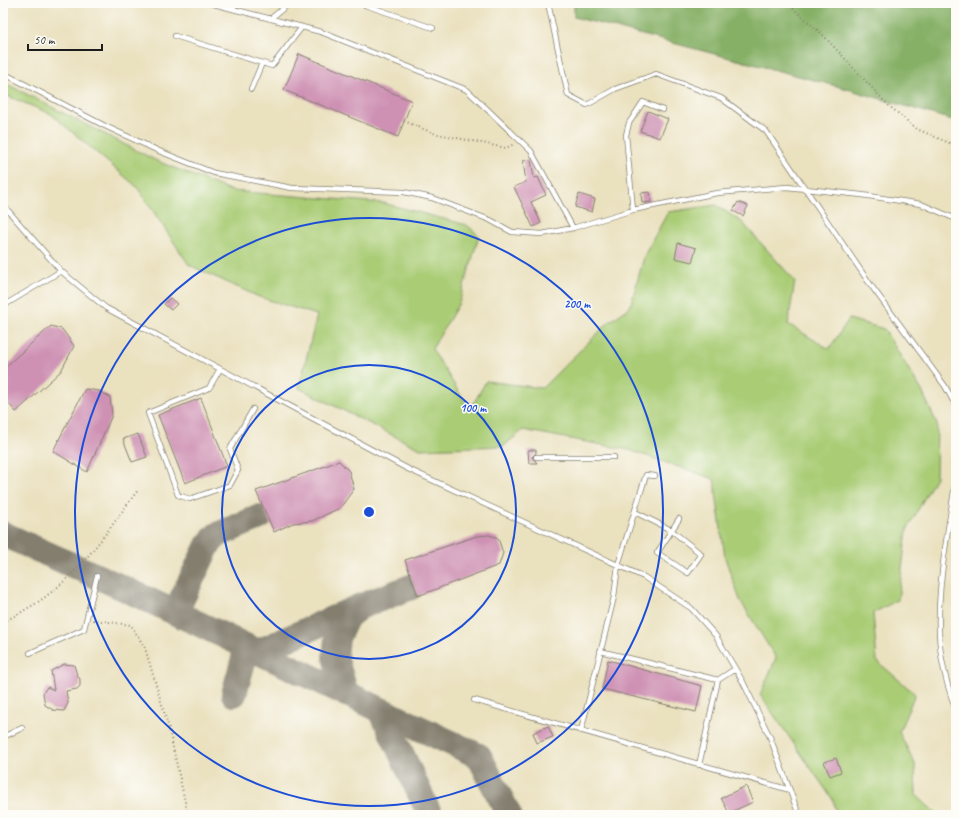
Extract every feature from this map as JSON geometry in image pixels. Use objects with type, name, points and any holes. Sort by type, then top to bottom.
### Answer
[{"type":"lane","points":[[210,3],[321,32],[467,90],[531,151],[573,228]]},
{"type":"lane","points":[[270,19],[290,3]]},
{"type":"lane","points":[[358,3],[432,28]]},
{"type":"lane","points":[[548,3],[568,95],[587,105],[615,89],[656,74],[721,98],[766,131],[870,284],[945,386],[956,406]]},
{"type":"lane","points":[[175,36],[272,66],[302,27]]},
{"type":"lane","points":[[251,89],[262,63]]},
{"type":"lane","points":[[3,72],[119,132],[159,151],[214,173],[292,188],[404,192],[432,198],[490,220],[512,232],[542,234],[573,228],[633,210],[717,193],[787,187],[862,195],[921,204],[956,218]]},
{"type":"lane","points":[[633,210],[626,135],[629,123],[643,102],[663,110]]},
{"type":"lane","points":[[3,205],[62,271],[106,308],[408,469],[644,577],[691,608],[716,636],[735,669],[770,737],[799,815]]},
{"type":"lane","points":[[3,306],[62,271]]},
{"type":"lane","points":[[220,369],[209,388],[148,413],[178,495],[190,499],[230,485],[238,470],[230,449],[253,409]]},
{"type":"lane","points":[[536,457],[614,457]]},
{"type":"lane","points":[[581,731],[614,597],[618,565],[646,475],[655,476]]},
{"type":"lane","points":[[956,478],[939,600],[939,631],[942,660],[956,710]]},
{"type":"lane","points":[[634,512],[671,530],[701,554],[688,573],[657,553],[671,530],[679,519]]},
{"type":"lane","points":[[30,653],[84,629],[97,576]]},
{"type":"lane","points":[[600,651],[718,680]]},
{"type":"lane","points":[[699,765],[718,680],[735,669]]},
{"type":"lane","points":[[474,700],[790,790]]},
{"type":"lane","points":[[3,737],[22,728]]},
{"type":"path","points":[[787,3],[822,34],[899,115],[917,129],[956,146]]},
{"type":"path","points":[[404,121],[433,133],[506,148],[521,142]]},
{"type":"path","points":[[3,621],[10,619],[49,596],[79,568],[138,490]]},
{"type":"path","points":[[86,619],[131,625],[145,648],[168,725],[188,815]]},
{"type":"green space","points":[[574,3],[956,3],[956,121],[844,88],[574,17]]},
{"type":"green space","points":[[3,82],[157,161],[232,191],[383,203],[467,225],[479,236],[459,303],[432,349],[470,410],[486,381],[542,388],[608,323],[630,307],[645,254],[668,212],[716,205],[742,222],[795,281],[788,324],[829,349],[849,319],[884,329],[922,391],[937,424],[936,477],[907,530],[898,600],[873,613],[877,661],[915,694],[899,732],[915,764],[916,795],[938,815],[837,815],[833,800],[760,695],[776,658],[740,600],[725,558],[714,479],[629,450],[523,430],[504,446],[420,449],[299,388],[317,315],[259,297],[189,265],[137,187],[51,114],[3,94]]},
{"type":"building","points":[[299,54],[412,101],[398,137],[284,90]]},
{"type":"building","points":[[648,111],[668,119],[660,138],[640,131]]},
{"type":"building","points":[[531,160],[534,178],[538,177],[546,195],[531,202],[541,223],[533,227],[514,187],[526,182],[523,161]]},
{"type":"building","points":[[650,192],[651,202],[642,203],[641,193]]},
{"type":"building","points":[[579,194],[595,199],[592,212],[575,207]]},
{"type":"building","points":[[738,202],[748,206],[743,216],[733,211]]},
{"type":"building","points":[[678,243],[696,248],[692,262],[675,258]]},
{"type":"building","points":[[170,298],[177,304],[171,310],[164,304]]},
{"type":"building","points":[[51,326],[62,329],[74,346],[61,371],[16,412],[3,397],[3,369]]},
{"type":"building","points":[[85,389],[99,391],[110,397],[112,415],[87,472],[53,451]]},
{"type":"building","points":[[201,398],[227,466],[185,483],[158,415]]},
{"type":"building","points":[[138,434],[147,457],[132,462],[123,439]]},
{"type":"building","points":[[528,450],[536,450],[536,453],[532,457],[537,463],[529,463]]},
{"type":"building","points":[[339,461],[349,471],[354,489],[340,508],[312,521],[293,523],[274,532],[256,491]]},
{"type":"building","points":[[489,535],[498,538],[503,553],[499,565],[418,596],[405,560],[477,536]]},
{"type":"building","points":[[608,660],[702,686],[696,712],[602,689]]},
{"type":"building","points":[[64,664],[74,665],[80,679],[80,686],[77,689],[66,691],[68,703],[64,711],[53,710],[45,705],[43,693],[47,687],[54,690],[51,671]]},
{"type":"building","points":[[548,726],[553,737],[537,743],[533,733]]},
{"type":"building","points":[[836,758],[841,772],[830,776],[824,762]]},
{"type":"building","points":[[746,786],[753,802],[729,813],[721,798]]},
{"type":"taxiway","points":[[175,613],[208,545],[217,535],[260,517]]},
{"type":"taxiway","points":[[3,534],[121,587],[381,710],[430,815]]},
{"type":"taxiway","points":[[346,694],[335,657],[337,638],[347,617],[359,607],[411,587]]},
{"type":"taxiway","points":[[258,652],[358,607]]},
{"type":"taxiway","points":[[234,694],[247,647]]},
{"type":"taxiway","points":[[381,710],[479,756],[509,815]]}]
